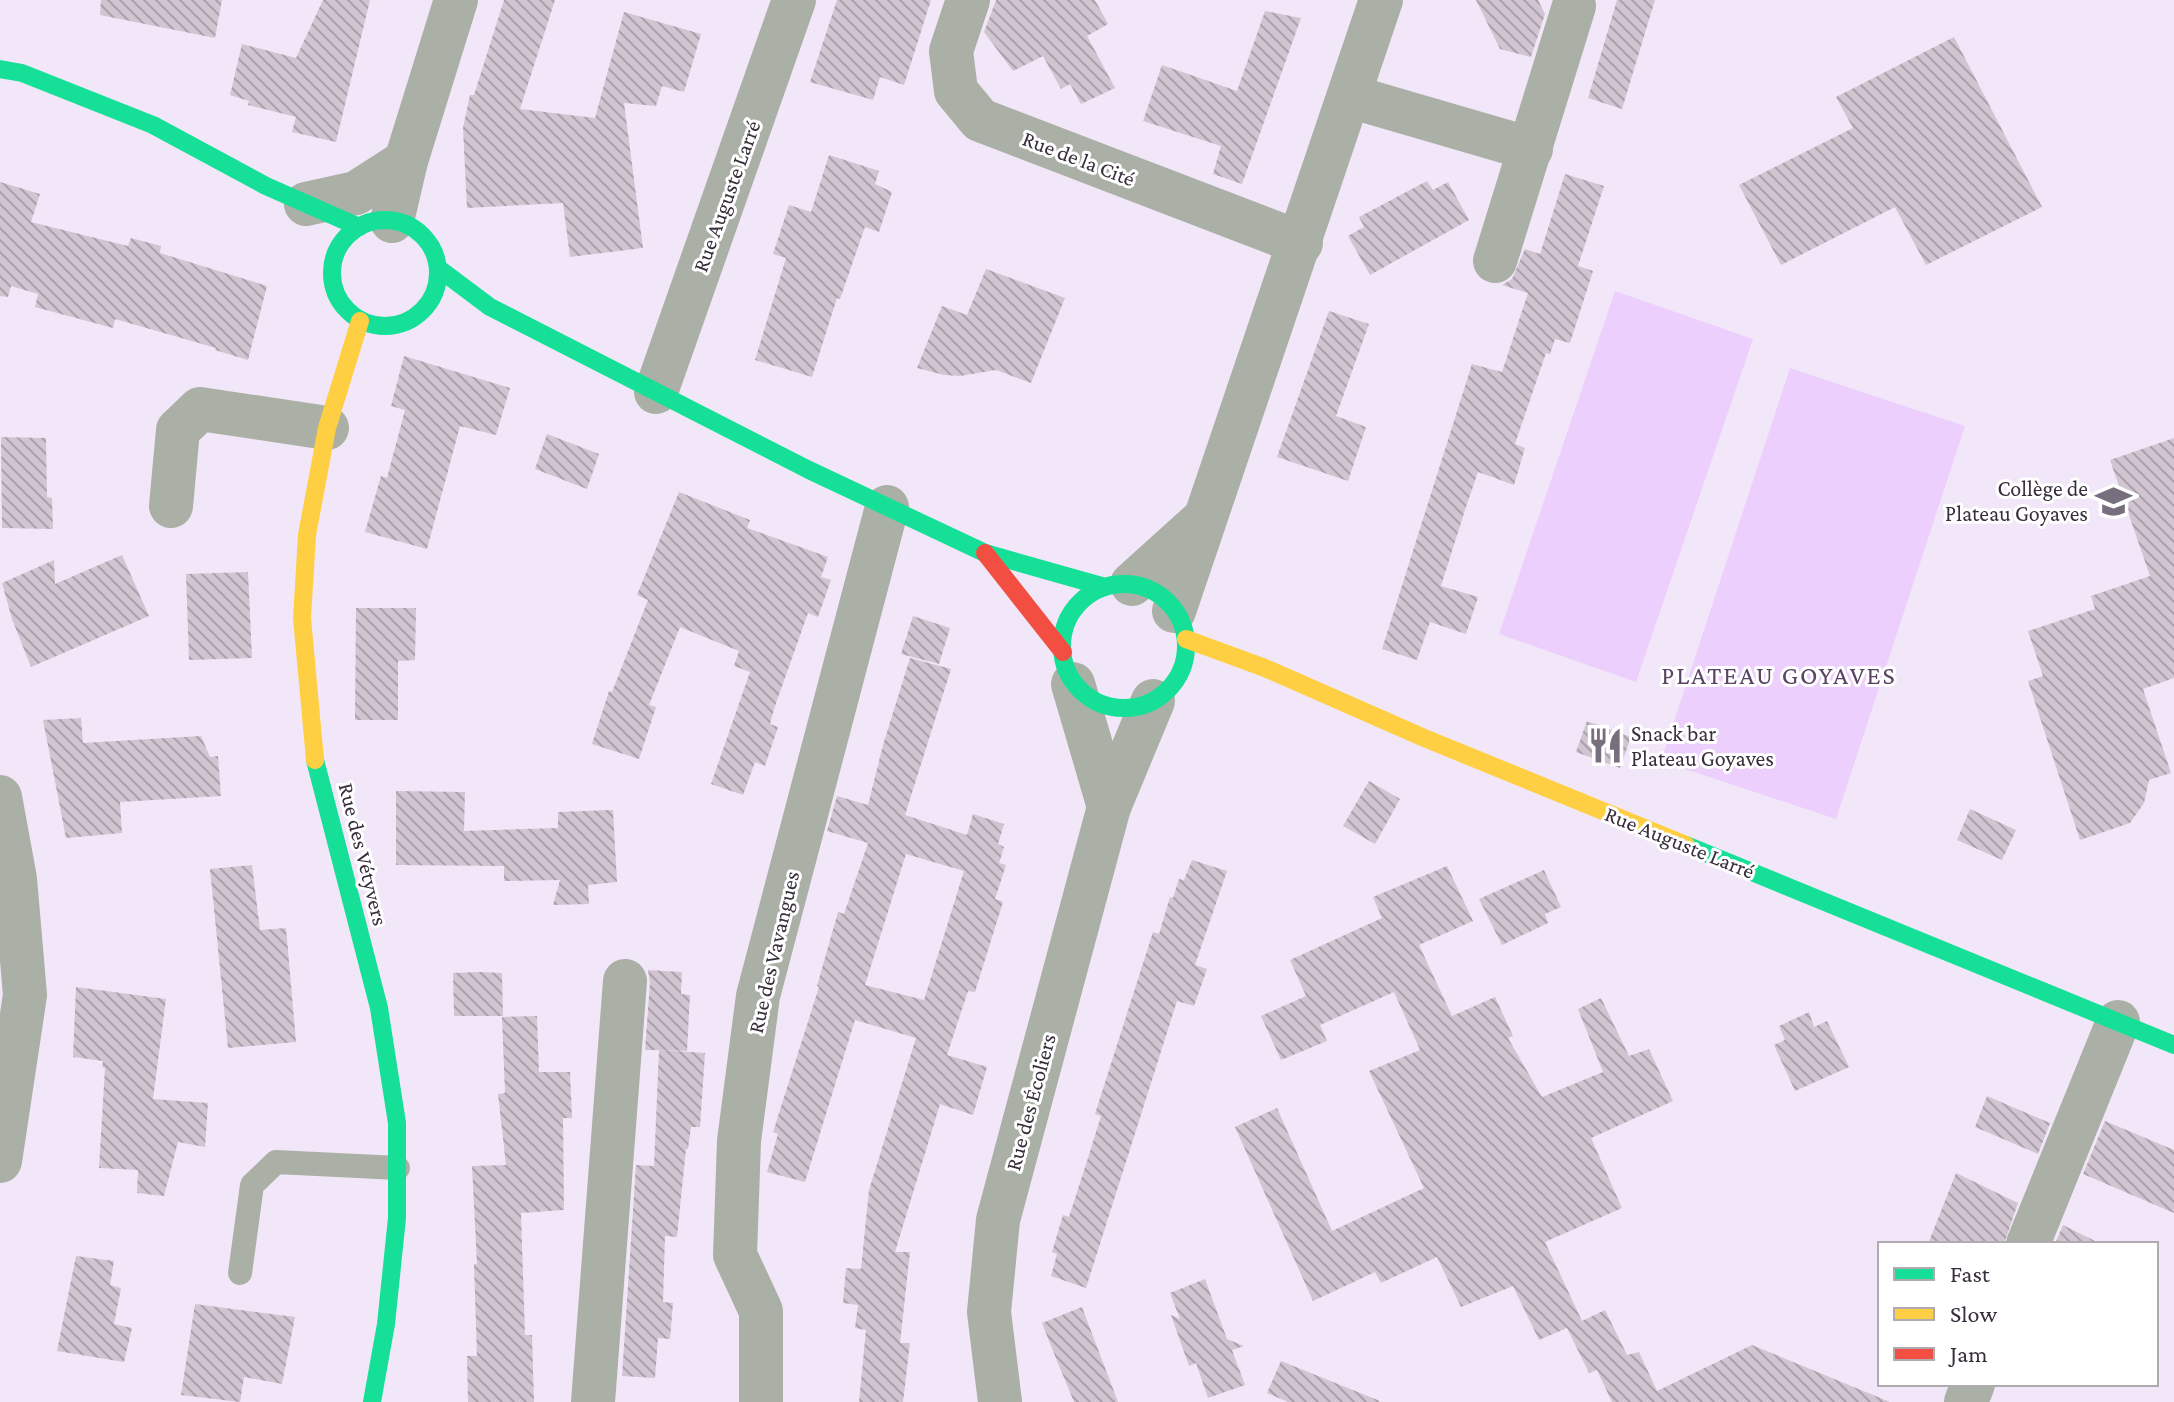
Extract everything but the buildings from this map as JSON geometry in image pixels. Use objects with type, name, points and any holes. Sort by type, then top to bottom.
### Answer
[{"type":"street","points":[[0,69],[22,73],[153,125],[266,186],[307,215],[376,224],[409,226],[423,237],[433,252],[438,268],[437,281],[428,305],[418,316],[389,326],[360,321],[346,309],[336,294],[329,253],[347,235],[376,224],[406,161],[456,0]]},
{"type":"street","name":"Rue Auguste Larré","points":[[656,392],[794,0]]},
{"type":"street","name":"Rue de la Cité","points":[[968,0],[951,51],[956,91],[980,120],[1301,243]]},
{"type":"street","points":[[985,553],[1091,701],[1115,709],[1138,708],[1160,698],[1175,682],[1185,660],[1180,625],[1205,518],[1301,243],[1381,0]]},
{"type":"street","points":[[1495,261],[1574,6]]},
{"type":"street","points":[[1349,96],[1531,149]]},
{"type":"street","points":[[307,215],[356,193],[406,161]]},
{"type":"street","points":[[438,268],[490,307],[887,507],[985,553],[1161,596],[1180,625]]},
{"type":"street","points":[[428,305],[490,307]]},
{"type":"street","name":"Rue des Vétyvers","points":[[360,321],[327,428],[307,535],[302,618],[312,747],[379,1008],[397,1123],[397,1218],[386,1324],[372,1402]]},
{"type":"street","points":[[171,506],[178,430],[200,409],[327,428]]},
{"type":"street","name":"Rue des Vavangues","points":[[761,1402],[761,1311],[735,1255],[739,1141],[758,996],[887,507]]},
{"type":"street","points":[[1109,807],[1068,668],[1066,622],[1077,604],[1094,591],[1118,586],[1205,518]]},
{"type":"street","name":"Rue Auguste Larré","points":[[1180,625],[1265,668],[1422,737],[2174,1045]]},
{"type":"street","name":"Rue des Écoliers","points":[[1000,1402],[989,1312],[998,1220],[1109,807],[1153,701]]},
{"type":"street","points":[[0,797],[15,879],[12,992],[0,1161]]},
{"type":"street","points":[[593,1402],[625,981]]},
{"type":"street","points":[[2029,1242],[2118,1022]]},
{"type":"lane","points":[[240,1273],[252,1185],[276,1162],[398,1168]]},
{"type":"shaded area","points":[[1615,291],[1753,339],[1636,682],[1499,634]]},
{"type":"shaded area","points":[[1790,368],[1965,426],[1836,819],[1661,761]]},
{"type":"traffic: fast","points":[[0,69],[22,73],[153,125],[266,186],[359,227]]},
{"type":"traffic: fast","points":[[385,220],[405,224],[422,236],[434,253],[438,273],[434,293],[422,310],[405,322],[385,326],[365,322],[348,310],[336,293],[332,273],[336,253],[348,236],[365,224],[385,220]]},
{"type":"traffic: fast","points":[[438,268],[490,307],[809,470],[985,553],[1105,587]]},
{"type":"traffic: fast","points":[[1124,584],[1148,589],[1168,602],[1181,622],[1186,646],[1181,670],[1168,690],[1148,703],[1124,708],[1100,703],[1080,690],[1067,670],[1062,646],[1067,622],[1080,602],[1100,589],[1124,584]]},
{"type":"traffic: fast","points":[[315,760],[379,1008],[397,1123],[397,1218],[386,1324],[372,1402]]},
{"type":"traffic: fast","points":[[1686,845],[2174,1045]]},
{"type":"traffic: slow","points":[[315,760],[302,618],[307,535],[327,428],[360,321]]},
{"type":"traffic: slow","points":[[1186,639],[1265,668],[1422,737],[1686,845]]},
{"type":"traffic: jam","points":[[985,553],[1063,652]]},
{"type":"place","name":"Collège de Plateau Goyaves","points":[[2114,501]]},
{"type":"place","name":"Snack bar Plateau Goyaves","points":[[1605,746]]},
{"type":"district","name":"PLATEAU GOYAVES","points":[[1779,675]]}]
